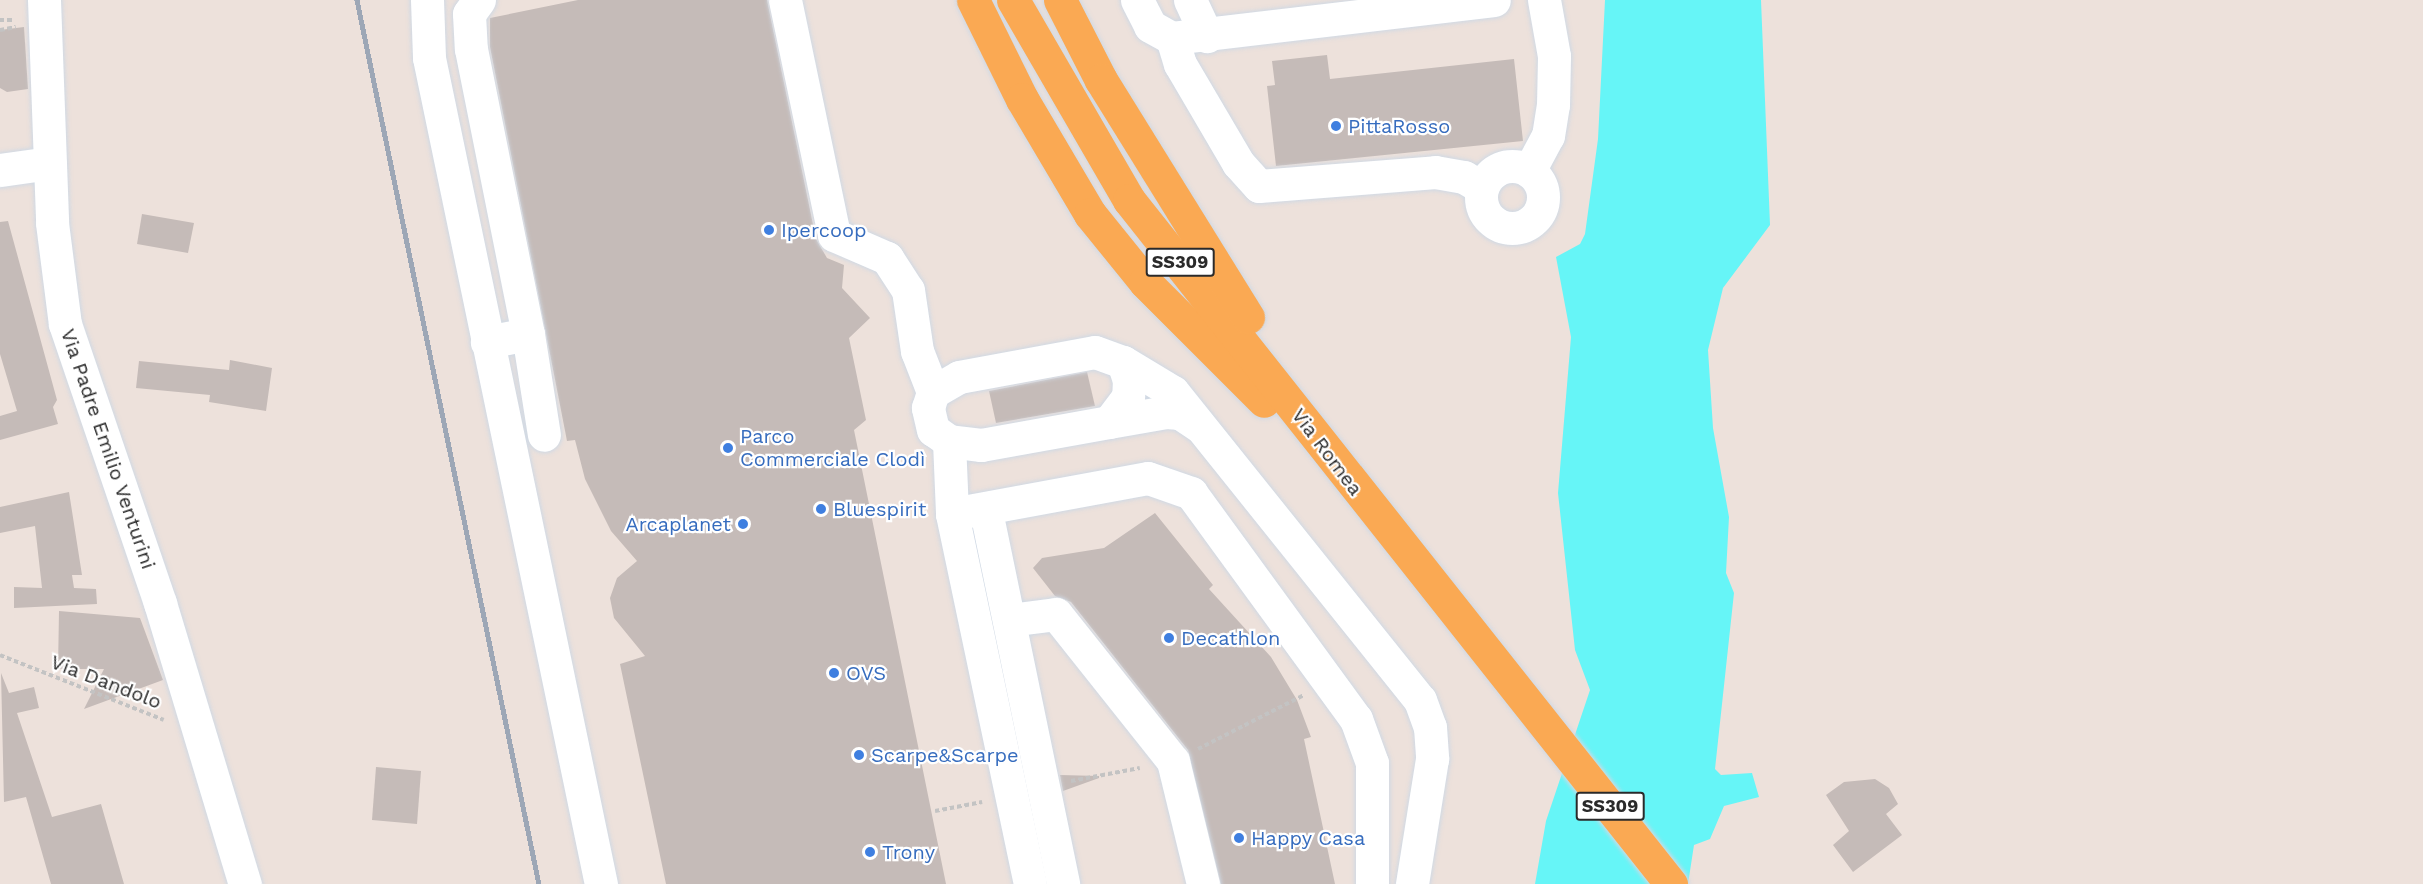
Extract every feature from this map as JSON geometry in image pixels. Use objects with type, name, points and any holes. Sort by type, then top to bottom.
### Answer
[{"type":"main road","points":[[973,0],[1022,99],[1090,214],[1145,282],[1370,509]]},
{"type":"main road","name":"Via Romea","points":[[1013,0],[1129,200],[1370,509],[1671,884]]},
{"type":"main road","points":[[1060,0],[1101,80],[1236,302],[1332,424],[1370,509]]},
{"type":"street","name":"Via Padre Emilio Venturini","points":[[44,0],[50,163],[65,324],[203,735],[245,884]]},
{"type":"street","points":[[427,0],[429,58],[601,884]]},
{"type":"street","points":[[479,0],[469,14],[471,49],[528,334],[544,435]]},
{"type":"street","points":[[785,0],[834,235],[886,258],[908,290],[917,351],[933,392],[928,408],[933,430],[949,441],[981,445],[1166,412],[1180,413],[1199,426]]},
{"type":"street","points":[[1137,0],[1150,26],[1172,38],[1207,36],[1494,0]]},
{"type":"street","points":[[1190,0],[1207,36]]},
{"type":"street","points":[[1529,171],[1548,136],[1552,105],[1554,56],[1544,0]]},
{"type":"street","points":[[1172,38],[1180,64],[1226,143],[1259,186],[1435,172],[1464,177],[1482,189],[1490,219],[1520,226],[1542,204],[1540,183],[1529,171],[1504,166],[1482,189]]},
{"type":"street","points":[[0,170],[50,163]]},
{"type":"street","points":[[487,342],[528,334]]},
{"type":"street","points":[[933,392],[958,377],[1062,355],[1095,352],[1124,362],[1173,392],[1420,700],[1430,727],[1432,759],[1412,882],[1370,876],[1372,763],[1356,719],[1191,493],[1171,482],[1148,478],[986,511],[952,514]]},
{"type":"street","points":[[1108,422],[1128,397],[1124,362]]},
{"type":"street","points":[[949,441],[952,514],[1029,884]]},
{"type":"street","points":[[1191,493],[1224,458]]},
{"type":"street","points":[[986,511],[1063,884]]},
{"type":"street","points":[[1009,621],[1056,614],[1173,761],[1203,884]]},
{"type":"path","points":[[0,20],[15,18],[16,28],[0,30]]},
{"type":"path","name":"Via Dandolo","points":[[0,655],[203,735]]},
{"type":"water","points":[[1605,0],[1761,0],[1770,225],[1723,288],[1708,350],[1713,428],[1729,517],[1726,573],[1734,593],[1715,769],[1721,775],[1752,773],[1759,797],[1724,806],[1710,839],[1694,845],[1688,884],[1535,884],[1546,821],[1590,690],[1575,650],[1558,493],[1571,337],[1556,257],[1580,244],[1585,234],[1598,139]]},
{"type":"building","points":[[578,0],[767,0],[816,239],[827,258],[844,265],[842,288],[870,318],[849,338],[866,420],[854,430],[946,884],[666,884],[620,664],[645,656],[614,618],[610,598],[617,578],[637,561],[611,531],[585,479],[575,440],[567,441],[490,47],[490,18]]},
{"type":"building","points":[[24,27],[28,89],[7,92],[0,88],[0,30]]},
{"type":"building","points":[[1327,55],[1330,79],[1514,59],[1523,141],[1276,166],[1267,86],[1275,85],[1272,61]]},
{"type":"building","points":[[142,214],[194,223],[188,253],[137,244]]},
{"type":"building","points":[[8,221],[57,400],[53,407],[58,424],[0,440],[0,416],[17,411],[0,354],[0,222]]},
{"type":"building","points":[[230,360],[272,368],[266,411],[209,402],[210,395],[136,388],[139,361],[229,370]]},
{"type":"building","points":[[1087,372],[1095,406],[996,423],[989,391]]},
{"type":"building","points":[[69,492],[82,575],[72,575],[74,588],[96,589],[97,604],[14,608],[14,587],[42,588],[35,526],[0,533],[0,507]]},
{"type":"building","points":[[1155,513],[1213,585],[1209,589],[1271,657],[1297,700],[1311,737],[1304,739],[1335,884],[1221,884],[1188,750],[1071,602],[1055,596],[1033,568],[1042,558],[1104,548]]},
{"type":"building","points":[[59,611],[140,618],[163,680],[84,709],[104,669],[58,669]]},
{"type":"building","points":[[1,673],[9,693],[34,687],[39,708],[17,713],[52,817],[101,804],[124,884],[51,884],[26,797],[4,802]]},
{"type":"building","points":[[376,767],[421,771],[417,824],[372,820]]},
{"type":"building","points":[[1060,775],[1099,776],[1099,778],[1063,791]]},
{"type":"building","points":[[1875,779],[1889,788],[1898,804],[1886,814],[1902,835],[1853,872],[1833,845],[1849,831],[1826,795],[1844,782]]},
{"type":"railway","points":[[357,0],[539,884]]},
{"type":"place","name":"PittaRosso","points":[[1336,126]]},
{"type":"place","name":"Ipercoop","points":[[769,230]]},
{"type":"place","name":"Parco Commerciale Clodì","points":[[728,448]]},
{"type":"place","name":"Bluespirit","points":[[821,509]]},
{"type":"place","name":"Arcaplanet","points":[[743,524]]},
{"type":"place","name":"Decathlon","points":[[1169,638]]},
{"type":"place","name":"OVS","points":[[834,673]]},
{"type":"place","name":"Scarpe&Scarpe","points":[[859,755]]},
{"type":"place","name":"Happy Casa","points":[[1239,838]]},
{"type":"place","name":"Trony","points":[[870,852]]}]
